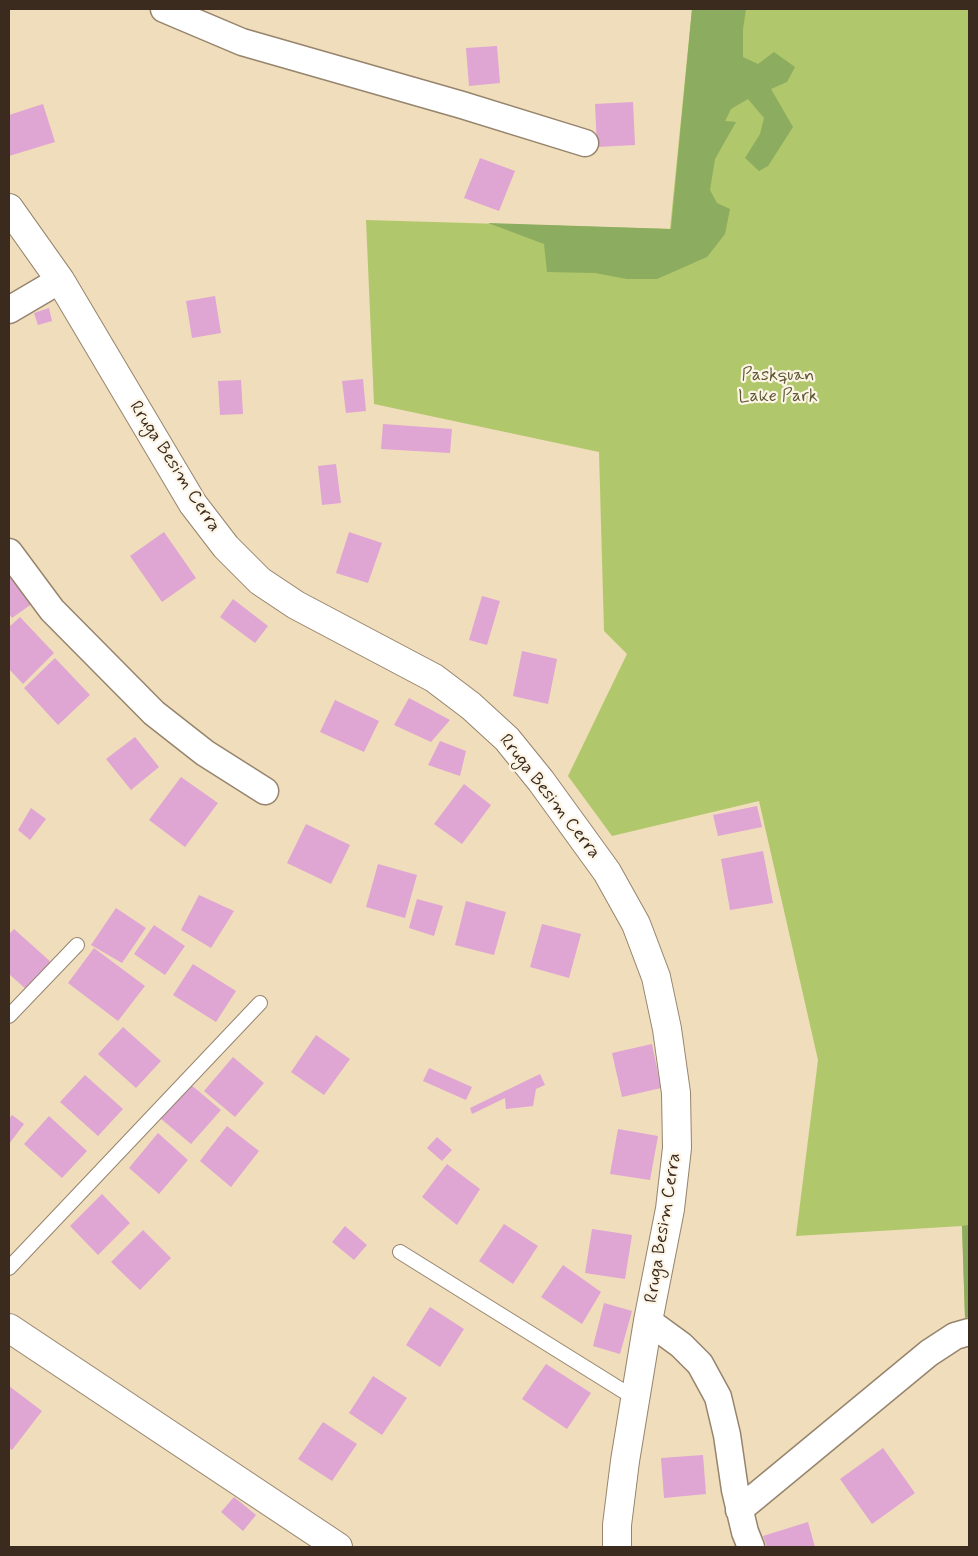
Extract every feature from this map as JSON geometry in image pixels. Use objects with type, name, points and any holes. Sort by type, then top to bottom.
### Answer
[{"type":"street","points":[[164,9],[242,42],[585,143]]},
{"type":"street","name":"Rruga Besim Cerra","points":[[9,208],[60,280],[193,504],[226,547],[260,581],[296,605],[434,678],[471,706],[507,739],[607,872],[636,924],[656,978],[667,1029],[676,1093],[677,1148],[670,1208],[648,1321],[625,1461],[617,1547]]},
{"type":"street","points":[[9,310],[60,280]]},
{"type":"street","points":[[9,552],[52,610],[154,713],[205,753],[265,791]]},
{"type":"street","points":[[648,1321],[681,1345],[700,1364],[718,1397],[739,1510],[750,1547]]},
{"type":"street","points":[[9,1328],[338,1547]]},
{"type":"street","points":[[739,1510],[928,1353],[955,1336],[969,1332]]},
{"type":"lane","points":[[9,1016],[77,945]]},
{"type":"lane","points":[[9,1268],[260,1002]]},
{"type":"lane","points":[[400,1252],[636,1399]]},
{"type":"green space","name":"Paskquan Lake Park","points":[[692,9],[969,9],[969,1317],[965,1318],[962,1226],[796,1236],[818,1060],[759,801],[612,836],[568,776],[627,654],[604,631],[599,452],[374,404],[366,220],[670,229]]},
{"type":"green space","points":[[692,9],[746,9],[743,29],[743,57],[758,64],[774,52],[795,67],[787,82],[771,89],[793,127],[768,166],[759,171],[745,158],[760,134],[764,118],[748,99],[731,109],[725,121],[736,122],[715,159],[710,190],[717,203],[730,209],[725,234],[707,257],[657,279],[627,279],[595,273],[547,272],[544,244],[488,223],[671,229]]},
{"type":"green space","points":[[969,1225],[969,1317],[965,1318],[962,1226]]},
{"type":"building","points":[[497,46],[500,83],[469,86],[466,48]]},
{"type":"building","points":[[633,102],[635,145],[597,147],[595,104]]},
{"type":"building","points":[[43,104],[55,142],[9,156],[9,115]]},
{"type":"building","points":[[480,158],[515,171],[499,211],[464,198]]},
{"type":"building","points":[[215,296],[221,333],[192,338],[186,301]]},
{"type":"building","points":[[49,308],[52,321],[38,325],[34,313]]},
{"type":"building","points":[[363,379],[366,411],[346,413],[342,381]]},
{"type":"building","points":[[241,380],[243,414],[220,415],[218,381]]},
{"type":"building","points":[[383,424],[452,429],[450,453],[381,449]]},
{"type":"building","points":[[336,464],[341,503],[322,505],[318,466]]},
{"type":"building","points":[[164,532],[196,578],[162,602],[130,556]]},
{"type":"building","points":[[349,532],[382,543],[368,583],[336,573]]},
{"type":"building","points":[[15,571],[36,601],[12,618],[9,614],[9,575]]},
{"type":"building","points":[[482,596],[500,601],[487,645],[469,640]]},
{"type":"building","points":[[233,599],[268,626],[255,643],[220,617]]},
{"type":"building","points":[[20,617],[54,653],[23,684],[9,669],[9,627]]},
{"type":"building","points":[[522,651],[557,659],[548,704],[513,696]]},
{"type":"building","points":[[55,658],[90,695],[58,725],[24,688]]},
{"type":"building","points":[[409,698],[450,720],[431,742],[394,725]]},
{"type":"building","points":[[335,700],[379,721],[364,752],[320,732]]},
{"type":"building","points":[[135,737],[159,767],[131,790],[106,759]]},
{"type":"building","points":[[440,741],[466,751],[460,776],[428,765]]},
{"type":"building","points":[[181,777],[218,803],[185,847],[149,820]]},
{"type":"building","points":[[464,784],[491,805],[462,844],[434,824]]},
{"type":"building","points":[[757,806],[762,827],[718,836],[713,815]]},
{"type":"building","points":[[31,808],[46,819],[30,840],[18,830]]},
{"type":"building","points":[[306,824],[350,845],[331,884],[287,863]]},
{"type":"building","points":[[763,851],[773,903],[730,910],[721,859]]},
{"type":"building","points":[[378,864],[417,875],[405,918],[366,907]]},
{"type":"building","points":[[199,895],[234,911],[211,948],[181,930]]},
{"type":"building","points":[[417,899],[443,906],[434,936],[409,928]]},
{"type":"building","points":[[466,901],[506,912],[494,955],[455,945]]},
{"type":"building","points":[[116,908],[146,928],[122,963],[91,945]]},
{"type":"building","points":[[542,924],[581,934],[569,978],[530,967]]},
{"type":"building","points":[[154,925],[185,946],[165,975],[134,954]]},
{"type":"building","points":[[14,929],[52,963],[27,990],[9,974],[9,934]]},
{"type":"building","points":[[94,948],[145,986],[118,1021],[68,983]]},
{"type":"building","points":[[193,964],[236,991],[216,1022],[173,995]]},
{"type":"building","points":[[123,1027],[161,1061],[136,1088],[98,1054]]},
{"type":"building","points":[[316,1035],[350,1059],[324,1095],[291,1072]]},
{"type":"building","points":[[652,1044],[661,1088],[622,1097],[612,1053]]},
{"type":"building","points":[[233,1057],[264,1083],[235,1117],[204,1091]]},
{"type":"building","points":[[429,1068],[472,1087],[466,1100],[423,1081]]},
{"type":"building","points":[[540,1074],[545,1085],[536,1089],[533,1106],[506,1109],[505,1098],[472,1114],[470,1108]]},
{"type":"building","points":[[85,1075],[123,1109],[98,1136],[60,1102]]},
{"type":"building","points":[[190,1084],[221,1110],[191,1144],[160,1118]]},
{"type":"building","points":[[12,1115],[24,1124],[9,1144],[9,1119]]},
{"type":"building","points":[[49,1116],[87,1151],[62,1178],[24,1144]]},
{"type":"building","points":[[227,1126],[259,1151],[231,1187],[200,1161]]},
{"type":"building","points":[[618,1129],[658,1136],[650,1180],[610,1174]]},
{"type":"building","points":[[158,1133],[188,1160],[159,1194],[129,1168]]},
{"type":"building","points":[[437,1137],[452,1150],[442,1161],[427,1148]]},
{"type":"building","points":[[447,1164],[480,1189],[457,1225],[422,1197]]},
{"type":"building","points":[[102,1194],[130,1223],[98,1255],[70,1226]]},
{"type":"building","points":[[504,1224],[538,1246],[513,1284],[479,1261]]},
{"type":"building","points":[[345,1226],[367,1245],[354,1260],[332,1242]]},
{"type":"building","points":[[592,1229],[632,1235],[625,1279],[585,1273]]},
{"type":"building","points":[[143,1230],[171,1258],[140,1290],[111,1262]]},
{"type":"building","points":[[563,1265],[601,1292],[582,1324],[541,1297]]},
{"type":"building","points":[[604,1303],[632,1311],[620,1354],[593,1346]]},
{"type":"building","points":[[430,1307],[464,1329],[440,1367],[406,1345]]},
{"type":"building","points":[[546,1364],[591,1393],[567,1429],[522,1399]]},
{"type":"building","points":[[373,1376],[407,1398],[382,1435],[349,1413]]},
{"type":"building","points":[[9,1386],[42,1411],[12,1450],[9,1448]]},
{"type":"building","points":[[323,1422],[357,1444],[332,1481],[298,1459]]},
{"type":"building","points":[[883,1448],[915,1493],[872,1524],[840,1479]]},
{"type":"building","points":[[703,1455],[706,1494],[664,1498],[661,1458]]},
{"type":"building","points":[[234,1497],[256,1515],[243,1531],[221,1512]]},
{"type":"building","points":[[808,1522],[815,1547],[767,1547],[763,1536]]}]
